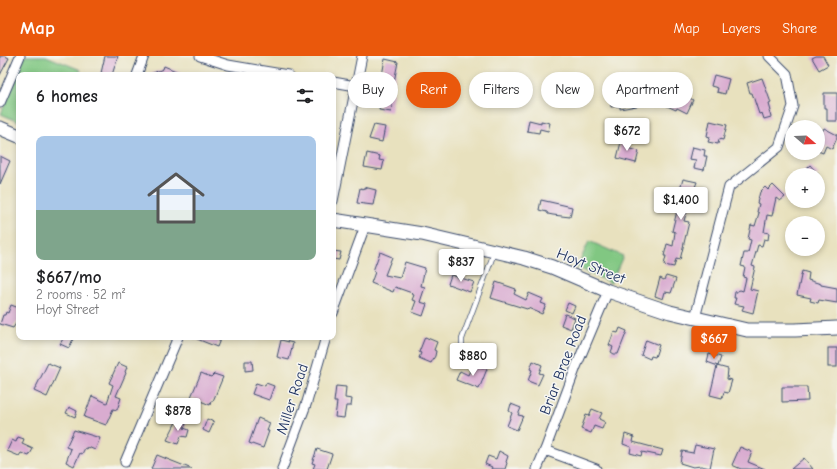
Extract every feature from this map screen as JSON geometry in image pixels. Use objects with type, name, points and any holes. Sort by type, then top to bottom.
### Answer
[{"type":"main road","points":[[0,128],[16,135]]},
{"type":"main road","name":"Hoyt Street","points":[[336,221],[422,234],[524,258],[552,267],[608,291],[670,312],[747,330],[837,328]]},
{"type":"street","points":[[0,103],[20,56]]},
{"type":"street","points":[[138,72],[144,56]]},
{"type":"street","points":[[200,56],[228,65],[270,72]]},
{"type":"street","points":[[359,72],[362,56]]},
{"type":"street","points":[[695,318],[729,187],[779,147],[793,106],[787,74],[769,56]]},
{"type":"street","points":[[336,83],[348,85]]},
{"type":"street","points":[[336,186],[352,108]]},
{"type":"street","points":[[336,305],[365,226]]},
{"type":"street","name":"Briar Brae Road","points":[[537,469],[546,450],[576,367],[608,291]]},
{"type":"street","points":[[125,462],[177,340]]},
{"type":"street","name":"Miller Road","points":[[282,469],[307,402],[325,340]]},
{"type":"street","points":[[546,450],[596,469]]},
{"type":"lane","points":[[462,354],[462,339],[494,251]]},
{"type":"green space","points":[[24,56],[46,56],[81,70],[80,72],[18,72]]},
{"type":"green space","points":[[16,76],[16,121],[1,114]]},
{"type":"green space","points":[[589,241],[623,256],[611,283],[577,268]]},
{"type":"building","points":[[0,56],[9,58],[0,75]]},
{"type":"building","points":[[105,56],[118,56],[113,72],[101,72]]},
{"type":"building","points":[[816,56],[823,56],[828,65],[819,70],[812,58]]},
{"type":"building","points":[[385,59],[398,62],[396,72],[383,72]]},
{"type":"building","points":[[164,66],[178,72],[156,72],[163,69]]},
{"type":"building","points":[[714,75],[729,79],[725,94],[717,92],[718,88],[711,86]]},
{"type":"building","points":[[762,78],[771,103],[769,104],[771,111],[769,111],[771,117],[764,119],[762,113],[759,114],[747,83]]},
{"type":"building","points":[[824,93],[837,93],[837,121],[827,121],[827,108],[824,108]]},
{"type":"building","points":[[379,108],[392,108],[391,112],[379,110]]},
{"type":"building","points":[[677,108],[689,108],[687,113]]},
{"type":"building","points":[[529,120],[541,123],[541,121],[550,123],[548,131],[540,129],[539,133],[527,131]]},
{"type":"building","points":[[710,121],[727,125],[723,140],[719,139],[718,144],[708,142],[710,137],[707,136]]},
{"type":"building","points":[[374,125],[385,127],[382,142],[369,139]]},
{"type":"building","points":[[825,129],[837,135],[832,149],[826,146],[825,148]]},
{"type":"building","points":[[622,138],[629,140],[627,148],[639,151],[636,163],[617,158]]},
{"type":"building","points":[[692,147],[705,150],[704,156],[707,156],[704,170],[694,168],[696,160],[689,159]]},
{"type":"building","points":[[367,153],[380,156],[379,160],[384,161],[382,170],[364,167]]},
{"type":"building","points":[[0,156],[10,161],[0,184]]},
{"type":"building","points":[[683,179],[697,182],[695,187],[701,188],[697,202],[692,201],[692,204],[689,203],[684,221],[689,222],[680,260],[676,259],[674,267],[664,265],[666,256],[664,256],[667,244],[673,246],[675,232],[672,231]]},
{"type":"building","points":[[773,185],[785,197],[780,201],[776,198],[772,216],[767,215],[764,232],[769,233],[768,240],[764,239],[762,246],[758,245],[752,266],[755,267],[750,289],[758,291],[753,313],[742,310],[744,306],[734,304],[736,298],[734,298],[735,292],[740,290],[743,291],[746,278],[743,277],[745,267],[741,266],[744,253],[748,253],[751,240],[748,239],[751,225],[755,226],[759,213],[757,212],[759,204],[757,203],[760,192],[765,187],[768,190]]},
{"type":"building","points":[[364,187],[376,190],[373,205],[357,203],[360,188],[364,189]]},
{"type":"building","points":[[541,200],[572,207],[570,217],[548,214],[547,212],[539,210]]},
{"type":"building","points":[[336,251],[341,252],[339,260],[336,260]]},
{"type":"building","points":[[380,252],[392,257],[385,275],[400,278],[405,262],[425,268],[421,286],[425,287],[420,302],[427,304],[423,316],[412,312],[416,301],[412,300],[414,295],[411,294],[412,293],[395,287],[393,292],[371,283],[375,272],[373,271]]},
{"type":"building","points":[[802,271],[809,273],[808,280],[821,285],[837,288],[837,303],[819,300],[818,303],[810,301],[811,298],[797,295]]},
{"type":"building","points":[[451,275],[474,282],[470,292],[448,284]]},
{"type":"building","points":[[666,276],[676,279],[671,293],[665,292],[663,299],[655,296],[660,278],[664,280]]},
{"type":"building","points":[[496,282],[516,289],[514,294],[526,300],[529,293],[543,299],[541,303],[546,305],[542,314],[528,308],[527,309],[491,298]]},
{"type":"building","points":[[568,303],[575,306],[572,313],[565,310]]},
{"type":"building","points":[[11,305],[16,307],[16,324],[13,328],[0,324],[3,315],[5,315],[6,312],[8,313]]},
{"type":"building","points":[[565,314],[575,318],[571,329],[561,325]]},
{"type":"building","points":[[620,328],[627,331],[618,354],[614,354],[611,352],[613,347],[609,345],[614,332],[618,333]]},
{"type":"building","points":[[425,337],[437,342],[434,350],[436,351],[435,356],[431,363],[419,358],[421,353],[419,352]]},
{"type":"building","points":[[62,340],[73,340],[69,348],[60,344]]},
{"type":"building","points":[[200,340],[220,340],[217,347]]},
{"type":"building","points":[[281,340],[293,343],[289,360],[277,357]]},
{"type":"building","points":[[646,340],[659,345],[655,357],[651,356],[650,359],[641,355]]},
{"type":"building","points":[[828,348],[837,348],[837,367],[828,367]]},
{"type":"building","points":[[709,354],[721,357],[718,366],[707,362]]},
{"type":"building","points":[[245,361],[252,361],[253,370],[245,371]]},
{"type":"building","points":[[533,361],[542,365],[539,373],[543,374],[538,385],[528,381],[532,370],[530,369]]},
{"type":"building","points":[[48,363],[60,368],[47,397],[34,391]]},
{"type":"building","points":[[118,363],[127,367],[116,396],[121,398],[117,410],[113,409],[106,425],[84,417],[92,396],[107,403],[113,385],[109,383]]},
{"type":"building","points":[[473,364],[487,369],[479,389],[456,380],[460,371],[468,375]]},
{"type":"building","points":[[717,366],[728,369],[727,379],[732,380],[728,393],[724,392],[722,398],[710,395]]},
{"type":"building","points":[[201,373],[211,377],[214,374],[223,377],[210,405],[191,397]]},
{"type":"building","points":[[256,383],[265,386],[266,383],[274,386],[269,400],[252,394]]},
{"type":"building","points":[[336,386],[346,387],[345,398],[352,399],[351,406],[346,406],[344,418],[335,417],[337,402],[334,402]]},
{"type":"building","points":[[782,387],[807,387],[808,401],[782,402]]},
{"type":"building","points":[[511,404],[521,408],[518,415],[523,416],[517,430],[507,426],[512,413],[509,411]]},
{"type":"building","points":[[69,407],[77,411],[75,417],[66,413]]},
{"type":"building","points":[[592,409],[602,413],[599,419],[605,422],[602,429],[594,426],[591,433],[581,429],[586,415],[589,416]]},
{"type":"building","points":[[258,418],[270,423],[263,448],[249,443]]},
{"type":"building","points":[[207,419],[214,422],[209,433],[203,430]]},
{"type":"building","points":[[177,420],[186,424],[184,428],[189,430],[187,437],[181,436],[178,444],[167,440]]},
{"type":"building","points":[[74,430],[100,438],[95,450],[88,447],[87,449],[85,448],[82,454],[80,453],[74,466],[66,462],[71,449],[66,447]]},
{"type":"building","points":[[625,434],[634,437],[633,442],[663,450],[661,456],[642,452],[641,456],[630,453],[631,447],[623,444]]},
{"type":"building","points":[[18,437],[24,439],[22,444],[33,449],[29,456],[21,453],[19,456],[7,451],[12,440],[16,442]]},
{"type":"building","points":[[695,445],[714,449],[710,468],[701,466],[693,467],[680,463],[682,451],[693,453]]},
{"type":"building","points":[[740,447],[752,452],[748,462],[765,469],[741,469],[732,465]]},
{"type":"building","points":[[317,449],[332,454],[327,469],[313,469],[315,464],[312,463]]},
{"type":"building","points":[[499,451],[508,456],[505,469],[491,469],[492,467],[485,464],[488,456],[496,459]]},
{"type":"building","points":[[157,455],[192,469],[151,469]]},
{"type":"building","points":[[804,458],[813,469],[791,469]]}]
